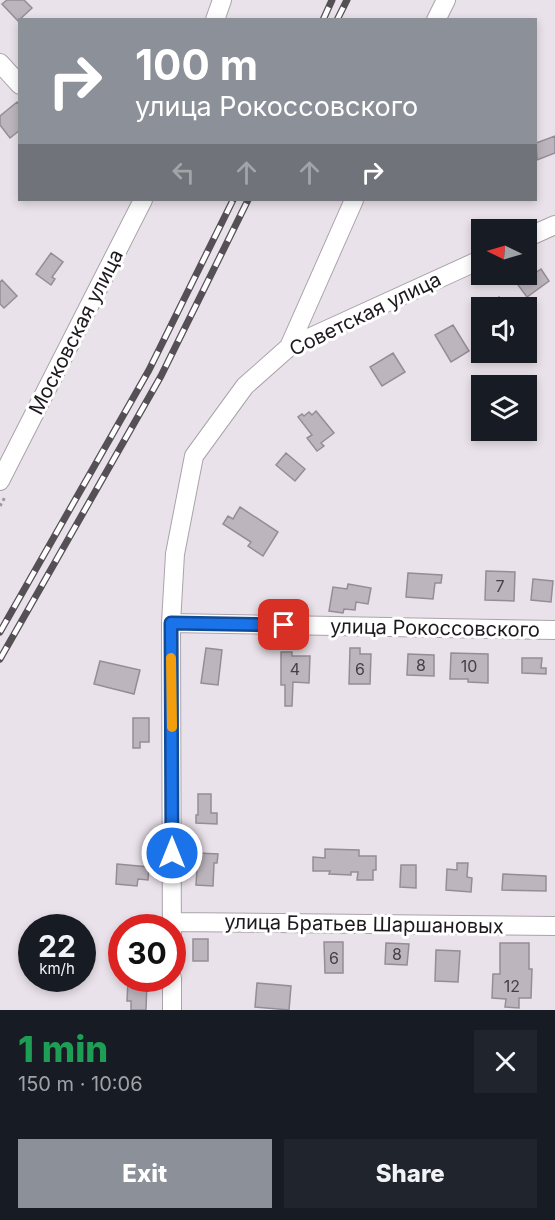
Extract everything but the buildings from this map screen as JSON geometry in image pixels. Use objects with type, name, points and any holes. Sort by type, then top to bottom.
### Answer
[{"type":"street","points":[[216,18],[222,0]]},
{"type":"street","points":[[428,18],[432,0]]},
{"type":"street","points":[[437,18],[446,0]]},
{"type":"street","points":[[0,63],[18,83]]},
{"type":"street","name":"Московская улица","points":[[0,481],[8,448],[142,201]]},
{"type":"street","points":[[289,347],[354,201]]},
{"type":"street","points":[[537,233],[555,225]]},
{"type":"street","name":"Советская улица","points":[[173,914],[171,623],[175,554],[195,456],[244,386],[289,347],[471,264]]},
{"type":"street","name":"улица Рокоссовского","points":[[171,623],[555,630]]},
{"type":"street","name":"улица Братьев Шаршановых","points":[[186,922],[555,926]]},
{"type":"street","points":[[172,992],[172,1010]]},
{"type":"railway","points":[[324,18],[332,0]]},
{"type":"railway","points":[[338,18],[347,0]]},
{"type":"railway","points":[[0,632],[149,370],[233,201]]},
{"type":"railway","points":[[0,659],[161,376],[248,201]]},
{"type":"slow traffic","points":[[171,658],[172,727]]},
{"type":"route","points":[[172,853],[171,623],[284,625]]}]
